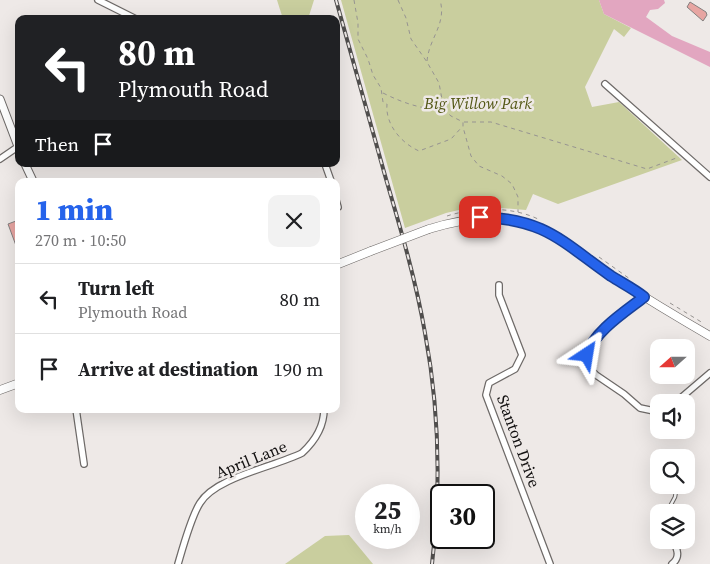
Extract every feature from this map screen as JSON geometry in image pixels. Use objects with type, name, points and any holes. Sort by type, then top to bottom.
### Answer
[{"type":"main road","points":[[340,263],[454,221],[480,217],[499,218],[533,225],[554,234],[644,297],[710,336]]},
{"type":"main road","points":[[0,390],[15,384]]},
{"type":"street","points":[[98,0],[128,15]]},
{"type":"street","points":[[605,84],[710,177]]},
{"type":"street","points":[[0,100],[15,139]]},
{"type":"street","points":[[0,159],[15,149]]},
{"type":"street","name":"Stanton Drive","points":[[499,285],[499,295],[522,355],[515,369],[490,383],[486,395],[550,564]]},
{"type":"street","points":[[644,297],[619,316],[593,341],[587,355],[591,370],[596,375],[624,394],[640,408],[650,411]]},
{"type":"street","points":[[685,394],[710,373]]},
{"type":"street","points":[[77,413],[84,464]]},
{"type":"street","name":"April Lane","points":[[178,564],[198,505],[205,496],[224,484],[302,453],[310,446],[321,428],[323,413]]},
{"type":"street","points":[[672,564],[677,559],[678,554],[676,549]]},
{"type":"path","points":[[354,0],[358,23],[358,39],[368,59],[373,75],[383,92],[399,102],[426,109],[444,110],[463,122],[491,122],[578,150],[647,169],[684,155]]},
{"type":"path","points":[[398,0],[406,18],[411,39],[439,83],[444,110]]},
{"type":"path","points":[[427,62],[429,49],[443,14],[440,0]]},
{"type":"path","points":[[383,92],[383,102],[387,104],[388,122],[412,148],[419,151],[433,147],[451,138],[463,127]]},
{"type":"path","points":[[463,122],[468,150],[474,162],[502,176],[515,188],[518,197],[518,213]]},
{"type":"green space","points":[[277,0],[314,0],[309,15],[282,15]]},
{"type":"green space","name":"Big Willow Park","points":[[341,0],[599,0],[604,14],[631,28],[624,37],[614,29],[585,87],[592,107],[619,102],[682,160],[558,204],[533,194],[526,210],[476,206],[446,213],[405,228]]},
{"type":"green space","points":[[349,535],[355,542],[355,549],[361,549],[373,564],[285,564],[325,536]]},
{"type":"shaded area","points":[[599,0],[664,0],[665,3],[658,9],[650,10],[646,17],[672,36],[710,52],[710,67],[604,14]]},
{"type":"building","points":[[690,2],[706,12],[707,15],[703,21],[687,7]]},
{"type":"building","points":[[15,221],[15,243],[8,224]]},
{"type":"railway","points":[[336,0],[408,256],[430,361],[437,448],[437,506],[432,564]]},
{"type":"route","points":[[480,217],[517,221],[533,225],[554,234],[644,297],[619,316],[593,341],[587,355]]}]
